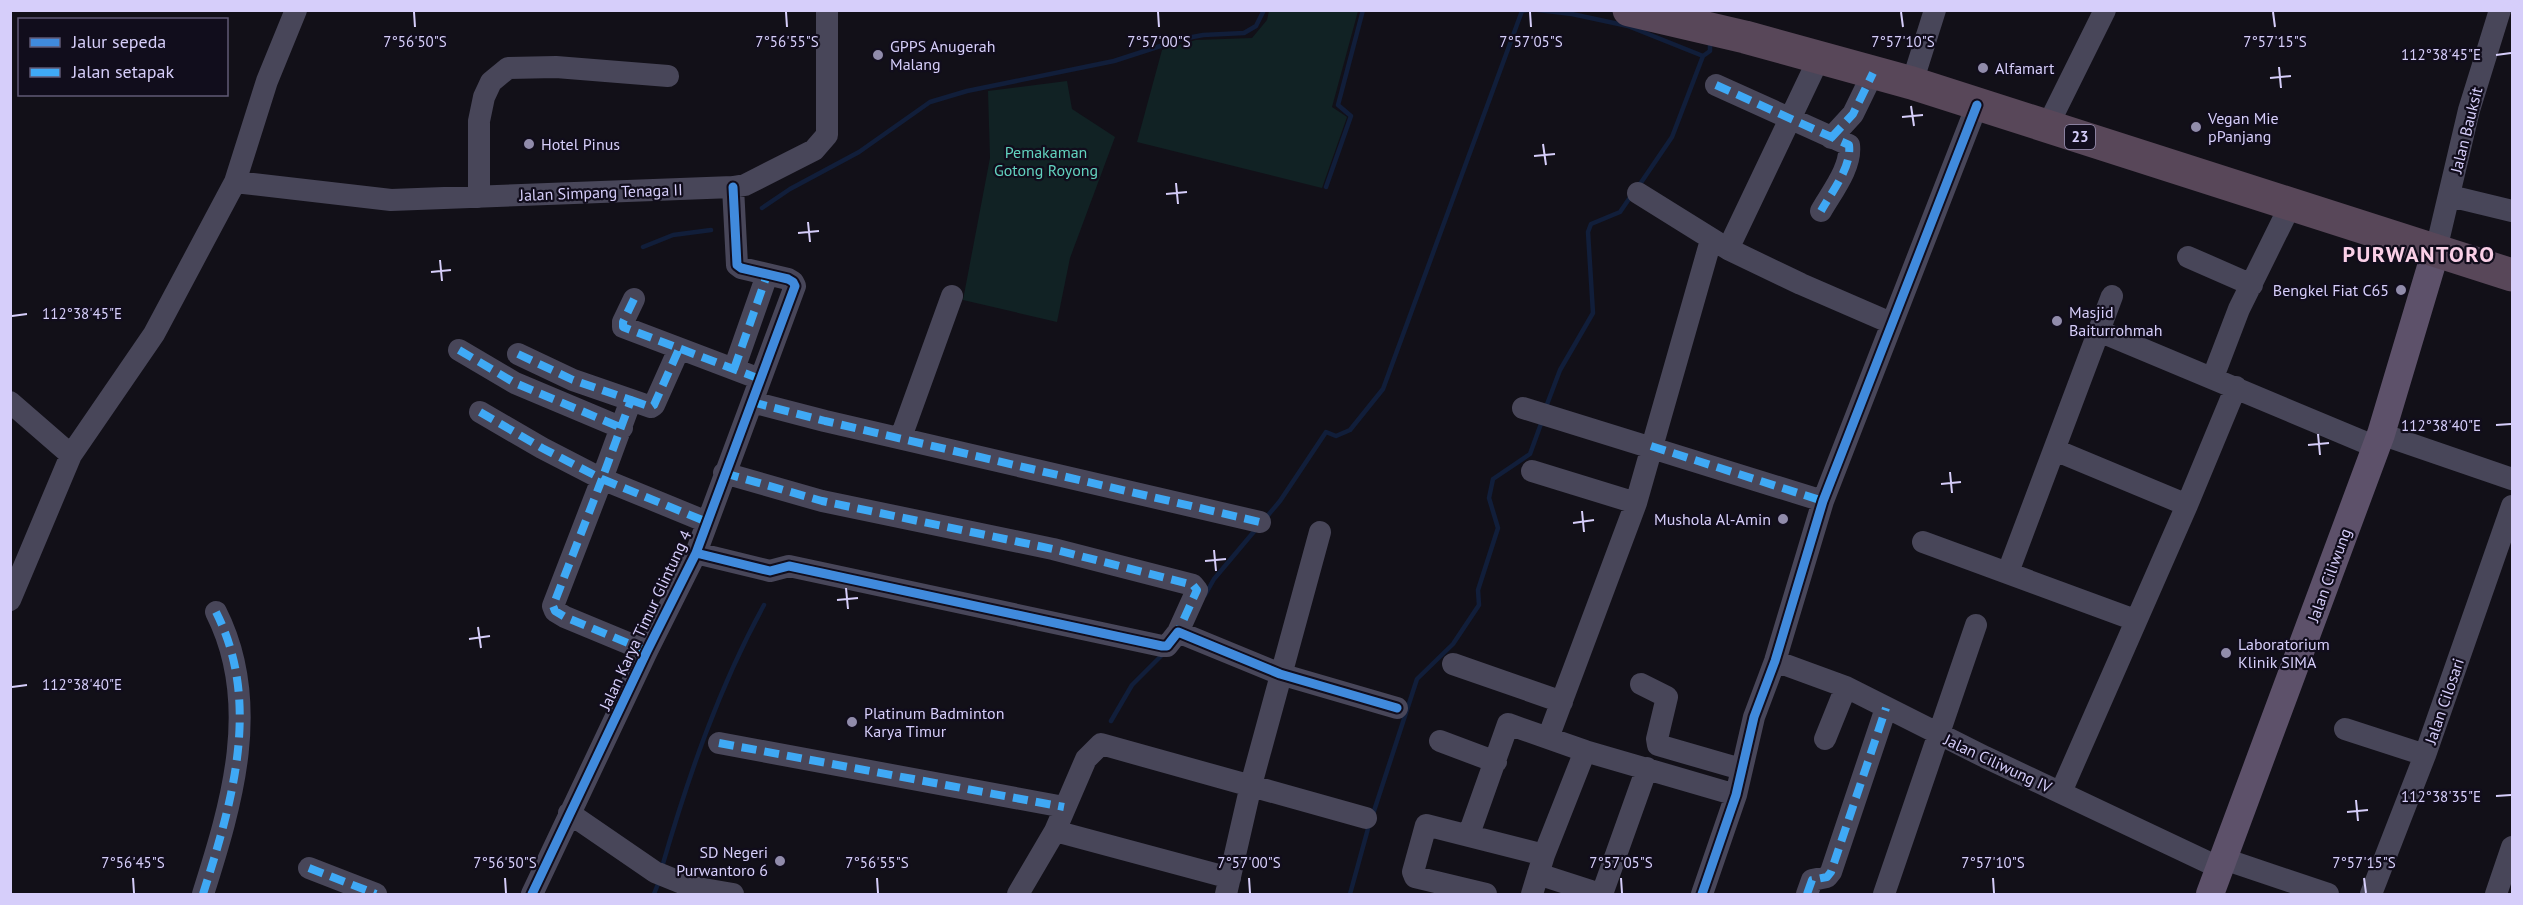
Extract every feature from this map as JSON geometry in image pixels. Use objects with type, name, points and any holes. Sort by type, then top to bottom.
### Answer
[{"type":"highway","name":"23","points":[[1629,10],[1722,32],[1912,83],[2512,274]]},
{"type":"main road","name":"Jalan Ciliwung","points":[[2210,894],[2379,440],[2436,250]]},
{"type":"street","points":[[10,600],[72,455],[154,334],[235,182],[267,81],[296,10]]},
{"type":"street","name":"Jalan Simpang Tenaga II","points":[[235,182],[391,200],[745,185],[814,150],[823,143],[827,135],[829,126],[827,10]]},
{"type":"street","points":[[1912,83],[1935,10]]},
{"type":"street","points":[[2047,127],[2105,10]]},
{"type":"street","name":"Jalan Bauksit","points":[[2436,250],[2469,110],[2500,10]]},
{"type":"street","points":[[1548,738],[1636,503],[1651,446],[1720,244],[1791,118],[1819,58]]},
{"type":"street","points":[[479,197],[479,121],[484,96],[491,82],[508,68],[556,67],[668,76]]},
{"type":"street","points":[[1831,138],[1853,114],[1873,73]]},
{"type":"street","points":[[1716,85],[1849,146],[1850,151],[1843,171],[1821,211]]},
{"type":"street","points":[[1702,894],[1736,795],[1754,717],[1775,661],[1823,501],[1977,105]]},
{"type":"street","points":[[733,187],[737,265],[768,275],[734,369]]},
{"type":"street","points":[[1638,193],[1720,244],[1801,284],[1891,323]]},
{"type":"street","points":[[2450,196],[2512,212]]},
{"type":"street","points":[[2213,377],[2239,309],[2291,204]]},
{"type":"street","points":[[2188,257],[2252,285]]},
{"type":"street","name":"Jalan Karya Timur Glintung 4","points":[[532,894],[647,651],[696,554],[724,473],[753,402],[795,286],[791,281],[768,275]]},
{"type":"street","points":[[901,437],[952,296]]},
{"type":"street","points":[[2008,572],[2112,296]]},
{"type":"street","points":[[634,299],[623,322],[623,327],[760,379]]},
{"type":"street","points":[[2099,331],[2236,387],[2379,440],[2512,478]]},
{"type":"street","points":[[518,354],[573,380],[651,407],[654,405],[679,349]]},
{"type":"street","points":[[459,350],[515,383],[622,428]]},
{"type":"street","points":[[2061,792],[2187,505],[2236,387]]},
{"type":"street","points":[[631,400],[553,606],[555,611],[565,617],[647,651]]},
{"type":"street","points":[[10,402],[72,455]]},
{"type":"street","points":[[753,402],[825,421],[1260,522]]},
{"type":"street","points":[[480,412],[602,479],[707,522]]},
{"type":"street","points":[[1536,413],[1651,446],[1823,501]]},
{"type":"street","points":[[2055,450],[2187,505]]},
{"type":"street","points":[[1532,471],[1636,503]]},
{"type":"street","points":[[696,554],[770,571],[789,566],[1162,646],[1167,646],[1178,632],[1197,590],[1193,585],[1053,549],[822,501],[724,473]]},
{"type":"street","name":"Jalan Cilosari","points":[[2371,894],[2425,754],[2512,506]]},
{"type":"street","points":[[1055,831],[1232,889],[1251,785],[1320,532]]},
{"type":"street","points":[[1923,542],[2135,620]]},
{"type":"street","points":[[203,894],[231,800],[239,748],[239,682],[228,635],[216,612]]},
{"type":"street","points":[[1884,894],[1976,625]]},
{"type":"street","points":[[1178,632],[1280,674],[1397,708]]},
{"type":"street","name":"Jalan Ciliwung IV","points":[[1775,661],[1846,687],[1937,734],[2222,864],[2328,894]]},
{"type":"street","points":[[1453,664],[1562,702]]},
{"type":"street","points":[[1641,684],[1667,697],[1657,739],[1658,745],[1742,769]]},
{"type":"street","points":[[1825,739],[1846,687]]},
{"type":"street","points":[[1807,894],[1812,880],[1827,877],[1831,872],[1886,708]]},
{"type":"street","points":[[1469,834],[1508,724],[1585,751],[1736,795]]},
{"type":"street","points":[[2344,729],[2425,754]]},
{"type":"street","points":[[1440,741],[1496,762]]},
{"type":"street","points":[[719,744],[1064,807]]},
{"type":"street","points":[[1018,894],[1055,831],[1086,759],[1101,744],[1366,818]]},
{"type":"street","points":[[1538,874],[1585,751]]},
{"type":"street","points":[[1486,894],[1414,875],[1427,824],[1469,834],[1538,874],[1601,894],[1647,768]]},
{"type":"street","points":[[569,813],[655,872],[692,891],[733,894]]},
{"type":"street","points":[[2496,894],[2512,847]]},
{"type":"street","points":[[309,868],[376,894]]},
{"type":"green space","points":[[1269,11],[1358,11],[1332,107],[1347,117],[1322,188],[1137,142],[1162,50],[1196,40],[1252,38],[1267,20]]},
{"type":"green space","name":"Pemakaman Gotong Royong","points":[[1067,81],[1072,109],[1115,137],[1070,258],[1057,322],[963,300],[990,158],[988,91]]},
{"type":"waterway","points":[[762,208],[790,189],[859,152],[930,102],[967,91],[1114,61],[1182,39],[1203,35],[1244,33],[1256,26],[1264,10]]},
{"type":"waterway","points":[[1326,187],[1351,116],[1338,105],[1363,10]]},
{"type":"waterway","points":[[1264,520],[1280,501],[1326,432],[1336,436],[1350,430],[1383,389],[1522,11],[1528,10]]},
{"type":"waterway","points":[[1538,10],[1572,14],[1628,26],[1703,56]]},
{"type":"waterway","points":[[1638,187],[1672,137],[1703,56],[1710,51],[1710,41]]},
{"type":"waterway","points":[[1546,407],[1560,370],[1593,313],[1588,232],[1591,224],[1620,212],[1631,196]]},
{"type":"waterway","points":[[643,247],[673,235],[711,230]]},
{"type":"waterway","points":[[1373,814],[1417,679],[1453,644],[1479,605],[1478,590],[1498,528],[1489,498],[1493,479],[1530,454],[1542,421]]},
{"type":"waterway","points":[[1205,595],[1214,579],[1257,528]]},
{"type":"waterway","points":[[662,867],[706,733],[733,668],[764,605]]},
{"type":"waterway","points":[[1111,721],[1132,685],[1164,653]]},
{"type":"waterway","points":[[1350,894],[1369,825]]},
{"type":"waterway","points":[[654,894],[658,884]]},
{"type":"marked path","points":[[1831,138],[1853,114],[1873,73]]},
{"type":"marked path","points":[[1716,85],[1849,145],[1844,171],[1821,211]]},
{"type":"marked path","points":[[734,369],[767,275]]},
{"type":"marked path","points":[[634,299],[623,322],[623,327],[760,379]]},
{"type":"marked path","points":[[631,400],[651,407],[654,405],[679,349]]},
{"type":"marked path","points":[[459,350],[515,383],[622,428]]},
{"type":"marked path","points":[[518,354],[573,380],[631,400],[602,479],[707,522]]},
{"type":"marked path","points":[[752,402],[1260,522]]},
{"type":"marked path","points":[[480,412],[602,479],[553,606],[555,611],[565,617],[647,651]]},
{"type":"marked path","points":[[1651,446],[1823,501]]},
{"type":"marked path","points":[[724,473],[822,501],[1053,549],[1193,585],[1197,590],[1178,632]]},
{"type":"marked path","points":[[203,894],[232,789],[238,753],[240,717],[237,682],[230,647],[216,612]]},
{"type":"marked path","points":[[1807,894],[1812,880],[1827,877],[1831,872],[1886,708]]},
{"type":"marked path","points":[[719,743],[1064,807]]},
{"type":"marked path","points":[[309,868],[376,894]]},
{"type":"cycle path","points":[[1702,894],[1736,795],[1754,717],[1775,661],[1823,501],[1977,105]]},
{"type":"cycle path","points":[[532,894],[696,553],[795,286],[788,279],[741,268],[737,265],[733,187]]},
{"type":"cycle path","points":[[696,553],[770,571],[789,566],[1162,646],[1167,646],[1178,632],[1280,674],[1397,708]]},
{"type":"place","name":"GPPS Anugerah Malang","points":[[878,55]]},
{"type":"place","name":"Alfamart","points":[[1983,68]]},
{"type":"place","name":"Vegan Mie pPanjang","points":[[2196,127]]},
{"type":"place","name":"Hotel Pinus","points":[[529,144]]},
{"type":"place","name":"Bengkel Fiat C65","points":[[2401,290]]},
{"type":"place","name":"Masjid Baiturrohmah","points":[[2057,321]]},
{"type":"place","name":"Mushola Al-Amin","points":[[1783,519]]},
{"type":"place","name":"Laboratorium Klinik SIMA","points":[[2226,653]]},
{"type":"place","name":"Platinum Badminton Karya Timur","points":[[852,722]]},
{"type":"place","name":"SD Negeri Purwantoro 6","points":[[780,861]]},
{"type":"district","name":"PURWANTORO","points":[[2419,254]]}]
